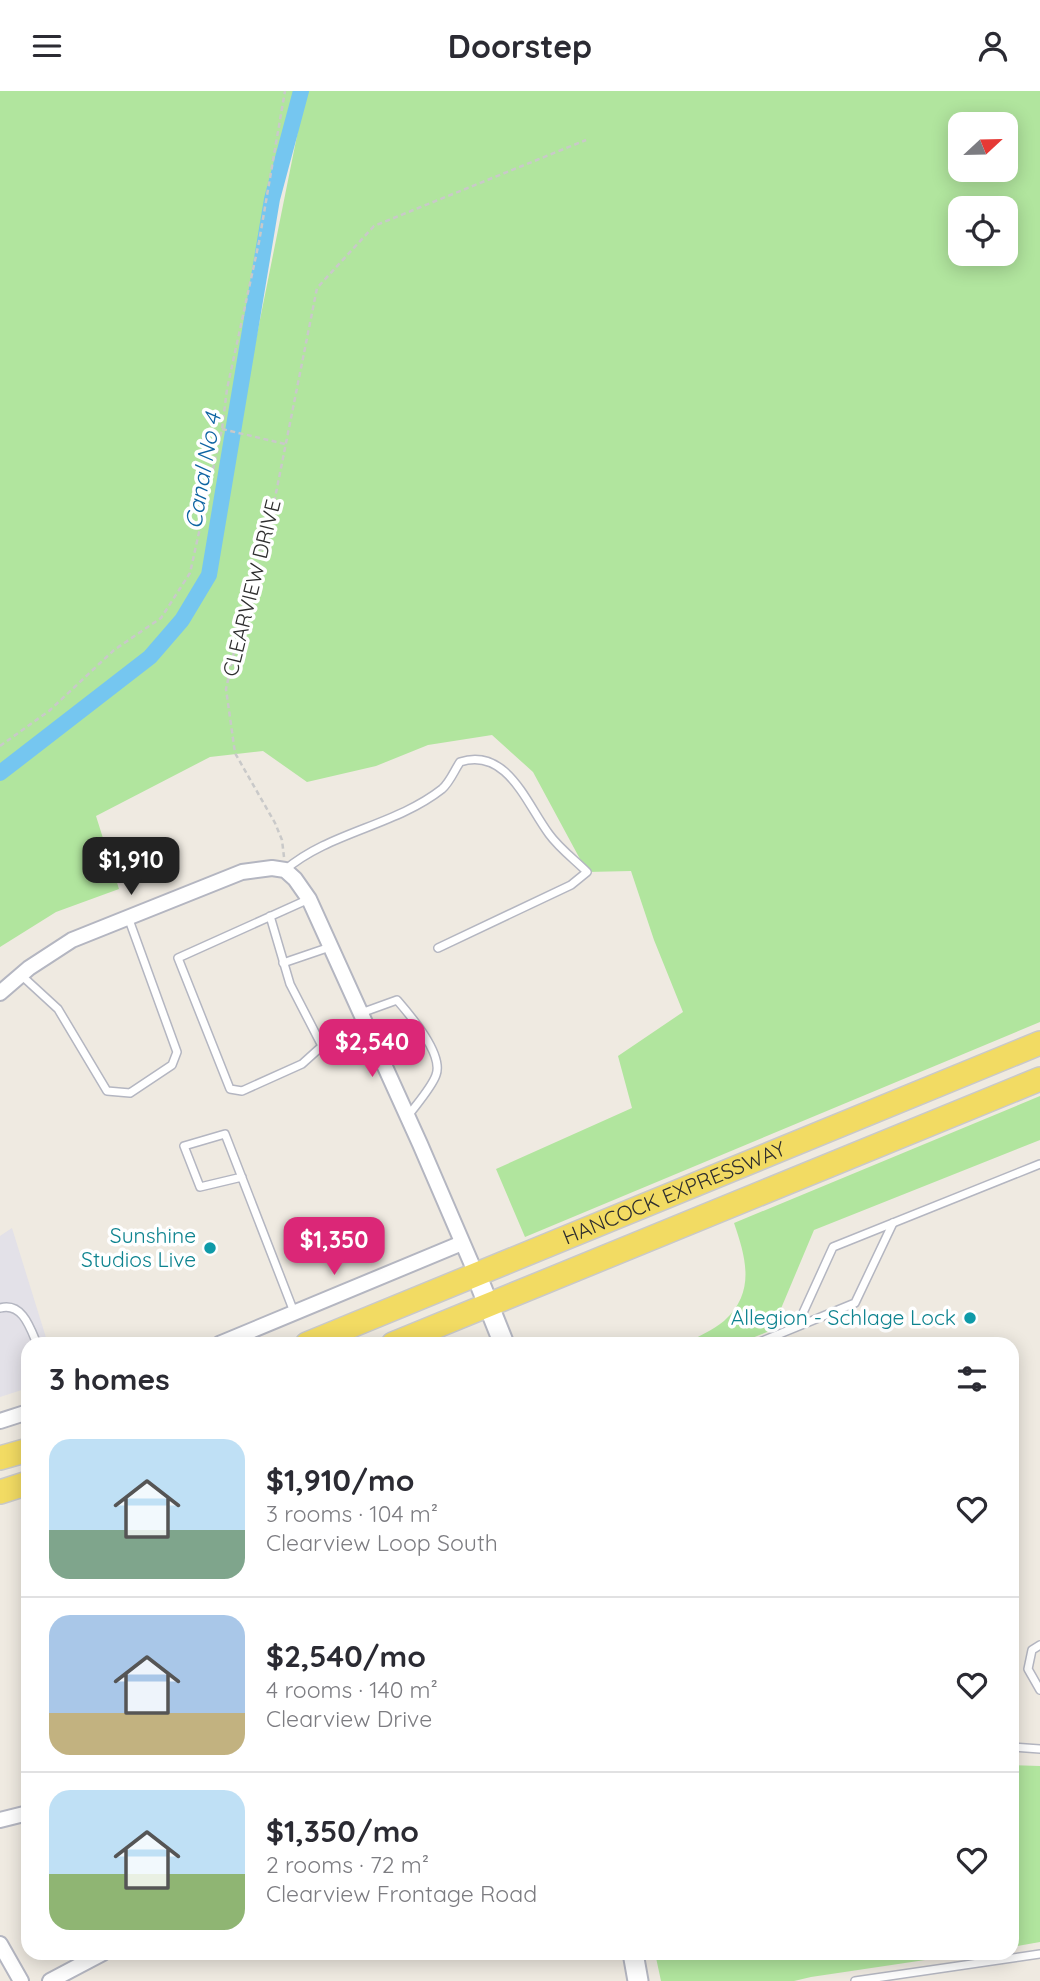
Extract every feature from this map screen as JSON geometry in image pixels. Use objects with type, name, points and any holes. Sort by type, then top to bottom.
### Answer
[{"type":"main road","name":"HANCOCK EXPRESSWAY","points":[[324,1337],[1040,1043]]},
{"type":"main road","name":"HANCOCK EXPRESSWAY","points":[[410,1337],[1040,1079]]},
{"type":"main road","points":[[0,1458],[21,1452]]},
{"type":"main road","points":[[0,1492],[21,1485]]},
{"type":"street","points":[[0,993],[72,940],[242,871],[272,868],[285,870],[309,899],[331,946],[408,1117],[501,1337]]},
{"type":"street","points":[[236,1337],[462,1243]]},
{"type":"street","points":[[0,1421],[21,1414]]},
{"type":"street","points":[[0,1820],[21,1815]]},
{"type":"street","points":[[0,1944],[22,1981]]},
{"type":"street","points":[[50,1981],[90,1960]]},
{"type":"street","points":[[634,1960],[638,1981]]},
{"type":"lane","points":[[285,870],[303,855],[414,807],[444,787],[460,762],[479,758],[494,762],[512,779],[551,836],[587,873],[571,885],[438,948]]},
{"type":"lane","points":[[270,916],[290,984],[322,1046],[302,1064],[242,1091],[230,1090],[178,958],[270,916],[309,899]]},
{"type":"lane","points":[[22,975],[58,1009],[107,1091],[130,1093],[172,1065],[177,1052],[128,917]]},
{"type":"lane","points":[[283,963],[331,946]]},
{"type":"lane","points":[[361,1013],[397,1000],[416,1021],[435,1057],[437,1074],[408,1117]]},
{"type":"lane","points":[[242,1177],[200,1187],[184,1146],[225,1134],[242,1177],[294,1313]]},
{"type":"lane","points":[[797,1326],[833,1247],[1040,1164]]},
{"type":"lane","points":[[771,1337],[855,1303],[893,1223]]},
{"type":"lane","points":[[0,1307],[8,1306],[22,1312],[34,1337]]},
{"type":"lane","points":[[1040,1645],[1032,1650],[1028,1669],[1040,1690]]},
{"type":"lane","points":[[1019,1748],[1040,1749]]},
{"type":"lane","points":[[1019,1957],[1040,1954]]},
{"type":"lane","points":[[855,1981],[999,1960]]},
{"type":"path","points":[[0,746],[49,711],[114,650],[161,618],[190,573],[223,429],[227,389],[259,241],[285,91]]},
{"type":"path","name":"CLEARVIEW DRIVE","points":[[285,870],[282,840],[235,753],[226,689],[274,503],[317,288],[374,226],[586,140]]},
{"type":"path","points":[[223,429],[285,444]]},
{"type":"shaded area","points":[[12,1228],[46,1337],[21,1337],[21,1390],[0,1397],[0,1236]]},
{"type":"green space","points":[[0,91],[297,91],[272,199],[215,543],[306,91],[1040,91],[1040,1022],[525,1237],[496,1169],[632,1108],[618,1056],[683,1012],[654,940],[631,871],[587,872],[533,772],[492,735],[428,745],[376,766],[307,782],[263,751],[210,757],[96,816],[119,889],[56,912],[0,947]]},
{"type":"green space","points":[[1040,1096],[1040,1140],[814,1230],[772,1330],[754,1337],[698,1337],[724,1321],[741,1298],[746,1274],[745,1262],[734,1223]]},
{"type":"green space","points":[[1019,1765],[1040,1766],[1040,1942],[1019,1946]]},
{"type":"green space","points":[[656,1960],[925,1960],[794,1981],[661,1981]]},
{"type":"waterway","name":"Canal No 4","points":[[0,773],[150,657],[182,620],[209,575],[272,199],[301,91]]},
{"type":"place","name":"Sunshine Studios Live","points":[[210,1248]]},
{"type":"place","name":"Allegion - Schlage Lock","points":[[970,1318]]}]
